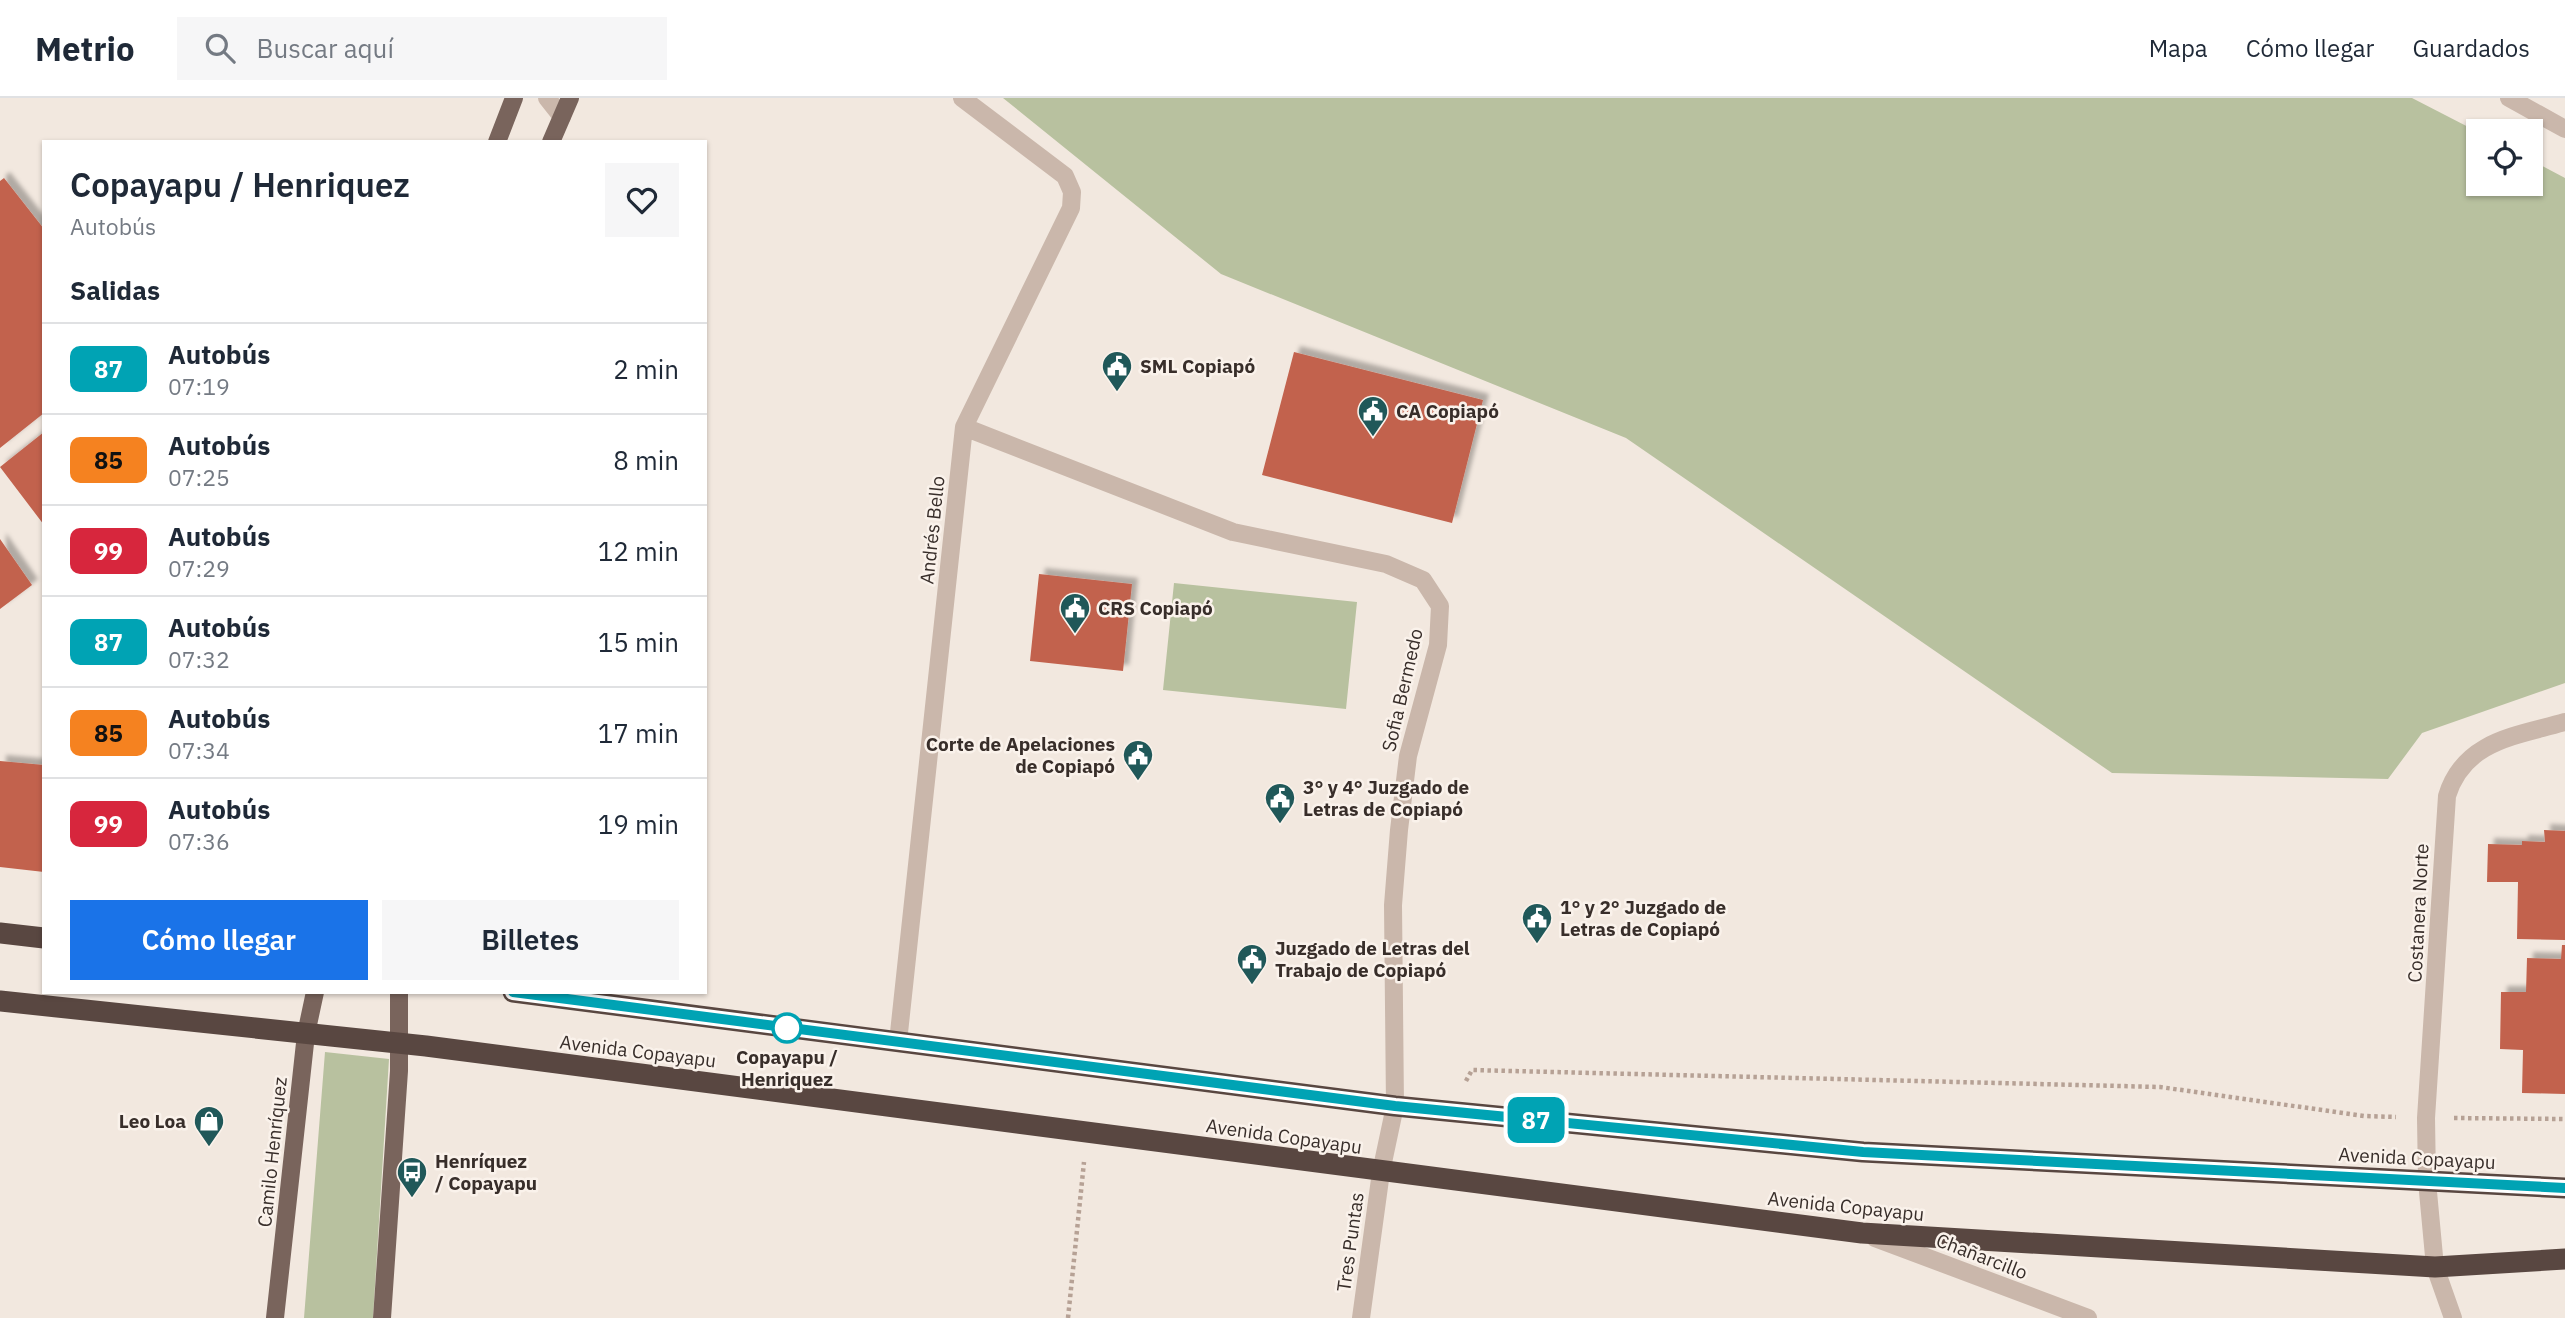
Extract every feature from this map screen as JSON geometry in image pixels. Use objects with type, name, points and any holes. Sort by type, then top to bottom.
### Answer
[{"type":"highway","points":[[0,933],[42,938]]},
{"type":"highway","name":"Avenida Copayapu","points":[[528,994],[1395,1106],[1863,1152],[2565,1188]]},
{"type":"highway","name":"Avenida Copayapu","points":[[0,1001],[400,1044],[1862,1233],[2435,1267],[2565,1259]]},
{"type":"main road","points":[[498,140],[514,98]]},
{"type":"main road","points":[[552,140],[570,98]]},
{"type":"main road","name":"Camilo Henríquez","points":[[275,1318],[306,1034],[315,994]]},
{"type":"main road","points":[[382,1318],[400,1044],[399,994]]},
{"type":"street","points":[[547,98],[562,117]]},
{"type":"street","name":"Andrés Bello","points":[[898,1042],[964,427],[1070,208],[1072,192],[1065,176],[962,98]]},
{"type":"street","points":[[2509,98],[2565,129]]},
{"type":"street","name":"Sofia Bermedo","points":[[964,427],[1233,532],[1386,564],[1423,580],[1435,597],[1440,606],[1438,646],[1408,755],[1399,830],[1394,905],[1395,1106],[1381,1172]]},
{"type":"street","name":"Costanera Norte","points":[[2427,1181],[2426,1118],[2447,796],[2458,771],[2469,758],[2482,749],[2498,741],[2565,722]]},
{"type":"street","name":"Tres Puntas","points":[[1361,1318],[1381,1172]]},
{"type":"street","points":[[2427,1181],[2435,1267],[2453,1318]]},
{"type":"street","name":"Chañarcillo","points":[[1862,1233],[2088,1318]]},
{"type":"path","points":[[1068,1318],[1087,1132]]},
{"type":"green space","points":[[1003,98],[2412,98],[2466,126],[2466,196],[2543,196],[2543,166],[2565,178],[2565,683],[2422,733],[2388,779],[2112,773],[1626,438],[1221,274]]},
{"type":"green space","points":[[1174,583],[1357,602],[1346,709],[1163,690]]},
{"type":"green space","points":[[325,1052],[389,1059],[373,1318],[304,1318]]},
{"type":"building","points":[[4,178],[42,226],[42,415],[0,448],[0,181]]},
{"type":"building","name":"CA Copiapó","points":[[1294,352],[1483,400],[1452,523],[1262,475]]},
{"type":"building","points":[[42,434],[42,522],[0,467]]},
{"type":"building","points":[[0,539],[32,585],[0,609]]},
{"type":"building","points":[[1039,574],[1132,584],[1123,671],[1030,661]]},
{"type":"building","points":[[0,761],[42,765],[42,872],[0,867]]},
{"type":"building","points":[[2544,830],[2565,831],[2565,940],[2517,939],[2518,882],[2487,882],[2488,844],[2522,845],[2522,841],[2545,842]]},
{"type":"building","points":[[2562,945],[2565,945],[2565,1094],[2522,1093],[2523,1050],[2500,1049],[2501,992],[2526,992],[2527,958],[2561,959]]},
{"type":"bus line","name":"87","points":[[528,994],[1395,1106],[1863,1152],[2565,1188]]},
{"type":"place","name":"SML Copiapó","points":[[1117,393]]},
{"type":"place","name":"CA Copiapó","points":[[1373,438]]},
{"type":"place","name":"CRS Copiapó","points":[[1075,635]]},
{"type":"place","name":"Corte de Apelaciones de Copiapó","points":[[1138,782]]},
{"type":"place","name":"3° y 4° Juzgado de Letras de Copiapó","points":[[1280,825]]},
{"type":"place","name":"1° y 2° Juzgado de Letras de Copiapó","points":[[1537,945]]},
{"type":"place","name":"Juzgado de Letras del Trabajo de Copiapó","points":[[1252,986]]},
{"type":"place","name":"Copayapu / Henriquez","points":[[787,1028]]},
{"type":"place","name":"Leo Loa","points":[[209,1148]]},
{"type":"place","name":"Henríquez / Copayapu","points":[[412,1199]]}]
